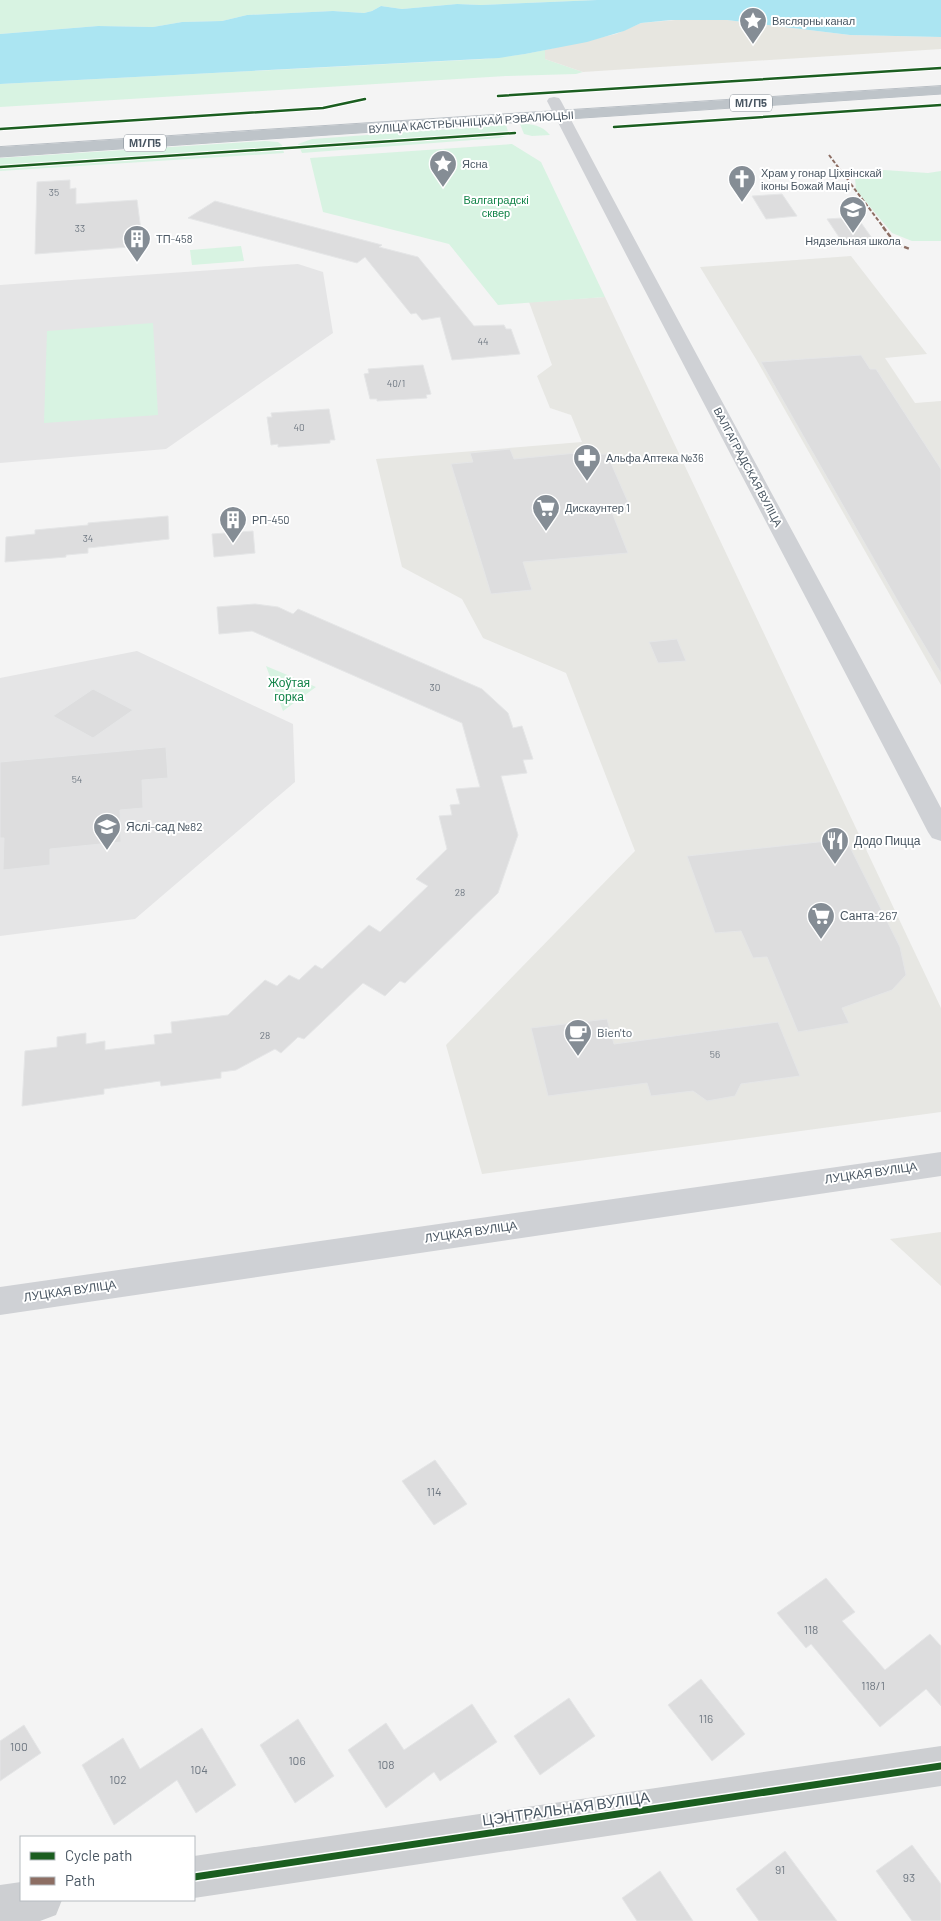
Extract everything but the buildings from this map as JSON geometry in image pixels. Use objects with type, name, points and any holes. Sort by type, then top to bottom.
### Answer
[{"type":"highway","name":"ВУЛІЦА КАСТРЫЧНІЦКАЙ РЭВАЛЮЦЫІ","points":[[465,107],[941,76]]},
{"type":"highway","name":"ВУЛІЦА КАСТРЫЧНІЦКАЙ РЭВАЛЮЦЫІ","points":[[0,152],[941,90]]},
{"type":"highway","name":"ВУЛІЦА КАСТРЫЧНІЦКАЙ РЭВАЛЮЦЫІ","points":[[0,137],[372,113]]},
{"type":"main road","name":"ВАЛГАГРАДСКАЯ ВУЛІЦА","points":[[554,101],[941,832]]},
{"type":"main road","name":"ЛУЦКАЯ ВУЛІЦА","points":[[0,1301],[941,1164]]},
{"type":"street","name":"ЦЭНТРАЛЬНАЯ ВУЛІЦА","points":[[195,1877],[941,1766]]},
{"type":"street","points":[[0,1906],[34,1901]]},
{"type":"shaded area","points":[[851,256],[927,354],[885,358],[915,403],[941,401],[941,685],[756,359],[700,267]]},
{"type":"shaded area","points":[[298,264],[323,272],[333,333],[166,449],[0,463],[0,285]]},
{"type":"shaded area","points":[[605,297],[941,1008],[941,1112],[482,1174],[446,1045],[635,851],[566,673],[483,638],[462,599],[402,567],[376,459],[582,442],[571,415],[550,408],[537,376],[552,365],[529,302]]},
{"type":"shaded area","name":"Яслі-сад №82","points":[[137,651],[293,724],[295,782],[135,919],[0,936],[0,678]]},
{"type":"shaded area","points":[[941,1232],[941,1286],[890,1239]]},
{"type":"green space","points":[[0,0],[597,0],[481,5],[457,4],[402,9],[381,6],[364,13],[333,11],[247,15],[222,21],[182,22],[153,27],[98,26],[0,34]]},
{"type":"green space","points":[[545,50],[545,59],[583,72],[576,74],[506,76],[0,107],[0,84],[485,59]]},
{"type":"green space","points":[[520,124],[536,126],[544,129],[550,135],[532,136],[524,134]]},
{"type":"green space","points":[[506,125],[509,135],[499,138],[302,153],[298,144],[312,139]]},
{"type":"green space","points":[[265,141],[278,142],[282,145],[284,153],[0,171],[0,158]]},
{"type":"green space","name":"Валгаградскі сквер","points":[[512,144],[541,162],[605,297],[498,305],[449,244],[323,212],[310,158]]},
{"type":"green space","points":[[884,170],[928,173],[941,171],[941,241],[912,241],[892,233],[856,190],[855,178],[860,173]]},
{"type":"green space","points":[[241,246],[244,261],[192,265],[190,250]]},
{"type":"green space","points":[[153,323],[158,415],[44,423],[47,331]]},
{"type":"green space","name":"Жоўтая горка","points":[[266,666],[316,687],[283,711]]},
{"type":"sand","name":"Вяслярны канал","points":[[687,19],[727,20],[850,35],[941,37],[941,49],[583,72],[545,59],[545,50],[616,34],[641,23]]},
{"type":"water","points":[[597,0],[941,0],[941,37],[850,35],[727,20],[671,20],[641,23],[624,31],[587,42],[499,58],[0,84],[0,34],[98,26],[153,27],[182,22],[222,21],[247,15],[333,11],[364,13],[381,6],[402,9],[457,4],[481,5]]},
{"type":"marked path","points":[[829,155],[896,244],[910,249]]},
{"type":"cycle path","points":[[498,96],[941,68]]},
{"type":"cycle path","points":[[0,129],[323,108],[365,99]]},
{"type":"cycle path","points":[[614,127],[941,105]]},
{"type":"cycle path","points":[[0,167],[515,133]]},
{"type":"cycle path","points":[[195,1877],[941,1766]]},
{"type":"place","name":"Вяслярны канал","points":[[753,45]]},
{"type":"place","name":"Ясна","points":[[443,188]]},
{"type":"place","name":"Храм у гонар Ціхвінскай іконы Божай Маці","points":[[742,203]]},
{"type":"place","name":"Нядзельная школа","points":[[853,234]]},
{"type":"place","name":"ТП-458","points":[[137,263]]},
{"type":"place","name":"Альфа Аптека №36","points":[[587,482]]},
{"type":"place","name":"Дискаунтер 1","points":[[546,532]]},
{"type":"place","name":"РП-450","points":[[233,544]]},
{"type":"place","name":"Яслі-сад №82","points":[[107,851]]},
{"type":"place","name":"Додо Пицца","points":[[835,865]]},
{"type":"place","name":"Санта-267","points":[[821,940]]},
{"type":"place","name":"Bien'to","points":[[578,1057]]}]
